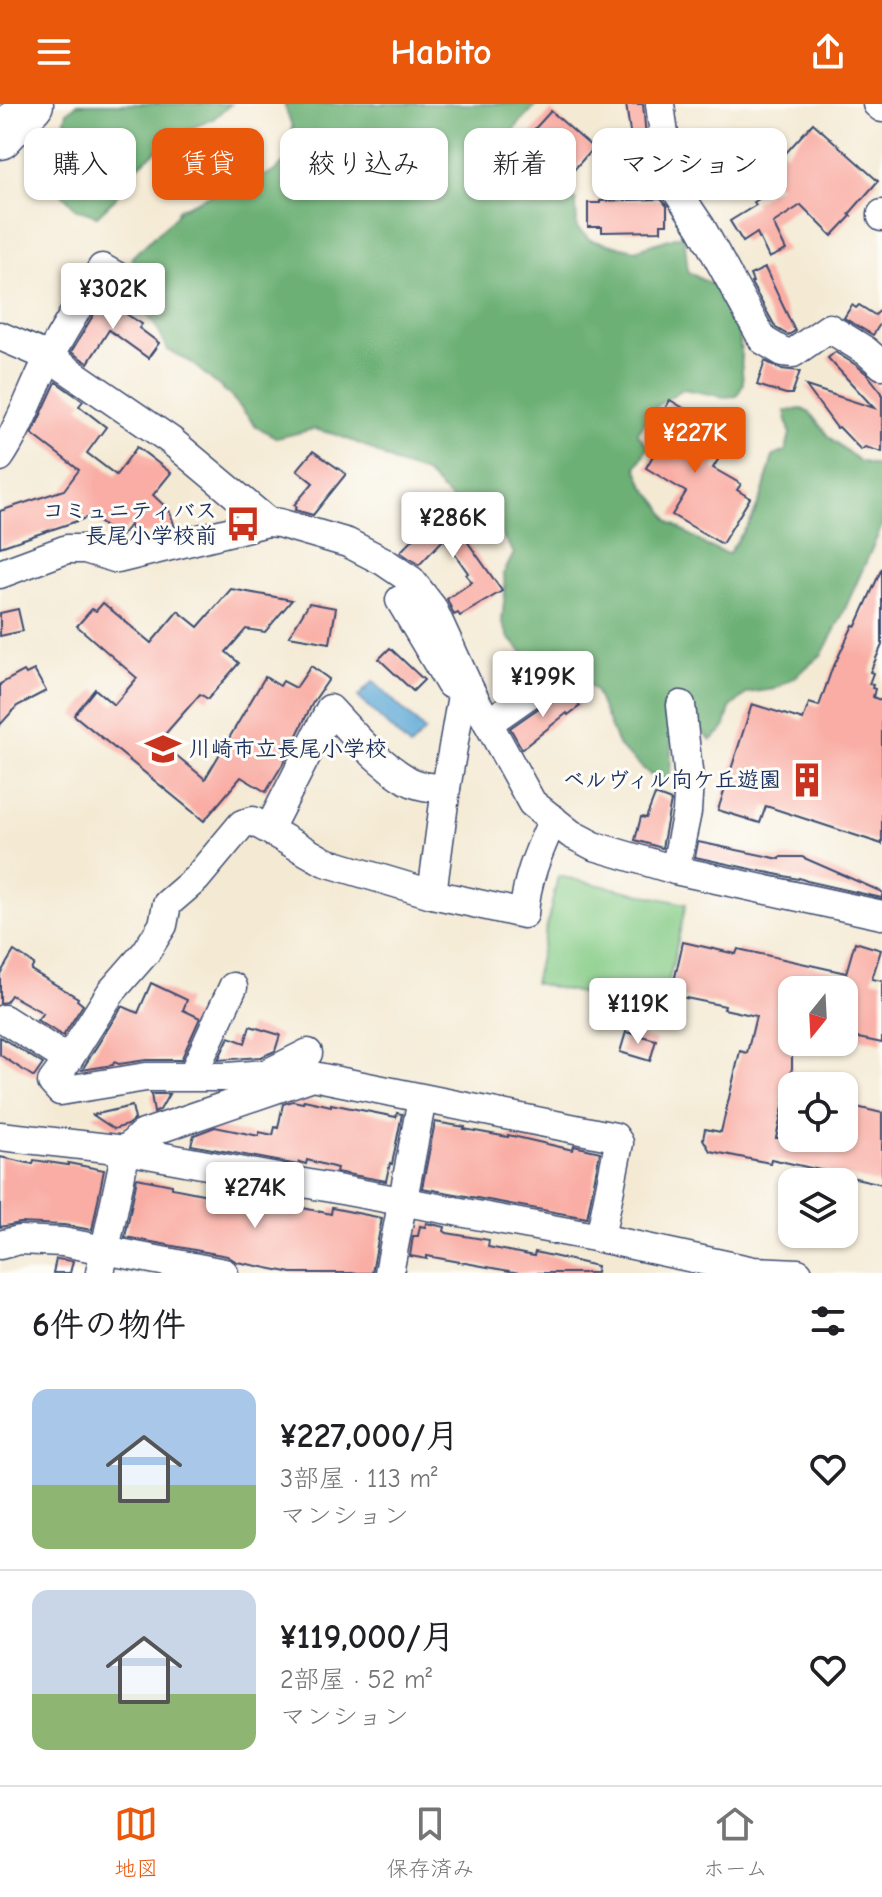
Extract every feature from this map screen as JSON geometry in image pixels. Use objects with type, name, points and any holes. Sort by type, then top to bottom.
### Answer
[{"type":"highway","points":[[0,138],[32,104]]},
{"type":"street","points":[[660,104],[670,181],[701,227],[763,340],[783,352],[793,353],[829,328],[882,365]]},
{"type":"street","points":[[877,104],[882,108]]},
{"type":"street","points":[[5,439],[102,268],[138,288]]},
{"type":"street","points":[[0,336],[49,357],[170,440],[268,522]]},
{"type":"street","points":[[0,574],[67,549],[85,549],[118,559],[268,522],[348,543],[411,580],[432,607],[465,696],[446,788],[432,894]]},
{"type":"street","points":[[400,600],[465,696],[488,723],[532,803],[571,834],[594,846],[675,870],[882,915]]},
{"type":"street","points":[[488,723],[541,686],[562,679]]},
{"type":"street","points":[[675,870],[687,812],[689,780],[681,705]]},
{"type":"street","points":[[269,829],[330,709],[368,749],[411,782],[446,788]]},
{"type":"street","points":[[308,1053],[266,1074],[146,1077],[60,1091],[52,1082],[111,992],[146,952],[163,925],[167,904],[196,879],[242,824],[253,821],[325,862],[432,894],[524,914],[525,892],[532,868],[553,819]]},
{"type":"street","points":[[192,1076],[233,987]]},
{"type":"street","points":[[4,1019],[68,1060]]},
{"type":"street","points":[[102,1262],[126,1150],[141,1135],[313,1076],[615,1137],[619,1143],[600,1238]]},
{"type":"street","points":[[389,1273],[422,1099]]},
{"type":"street","points":[[0,1136],[126,1150],[600,1238],[753,1272],[798,1273]]},
{"type":"street","points":[[0,1245],[19,1240],[63,1242],[102,1262],[224,1273]]},
{"type":"green space","points":[[77,104],[231,104],[213,119],[192,128],[152,128],[152,155],[136,168],[136,128],[63,128],[67,112]]},
{"type":"green space","points":[[284,104],[537,104],[515,128],[464,128],[464,200],[576,200],[577,228],[590,240],[635,250],[684,234],[688,272],[721,289],[739,330],[743,384],[737,396],[725,397],[683,389],[658,405],[637,433],[648,447],[636,467],[644,486],[669,521],[707,546],[728,554],[752,519],[773,456],[786,451],[790,433],[785,411],[802,409],[810,413],[829,437],[859,461],[875,465],[882,474],[882,526],[822,654],[775,689],[747,693],[730,708],[724,729],[711,740],[695,725],[672,730],[670,778],[655,779],[619,747],[595,690],[563,667],[533,663],[509,638],[502,621],[504,573],[514,553],[501,534],[475,523],[425,473],[398,464],[365,446],[314,429],[277,438],[256,426],[230,395],[189,361],[168,350],[143,308],[128,293],[132,257],[174,218],[179,209],[199,200],[264,200],[264,176],[280,166],[280,200],[448,200],[448,128],[292,126]]},
{"type":"green space","points":[[68,200],[114,200],[97,216],[76,209]]},
{"type":"green space","points":[[558,876],[686,904],[662,1011],[534,983]]},
{"type":"water","points":[[373,681],[425,731],[410,747],[358,697]]},
{"type":"building","points":[[626,104],[643,104],[645,128],[629,128]]},
{"type":"building","points":[[551,111],[570,128],[535,128]]},
{"type":"building","points":[[813,123],[878,181],[832,236],[801,205],[773,223],[786,250],[769,258],[757,233],[743,242],[730,221],[756,205],[754,202],[757,200],[787,200],[787,152]]},
{"type":"building","points":[[576,133],[592,149],[576,167]]},
{"type":"building","points":[[662,200],[667,206],[667,224],[661,224],[661,231],[602,232],[602,227],[588,227],[588,203]]},
{"type":"building","points":[[765,268],[795,331],[788,335],[776,328],[751,283],[750,275]]},
{"type":"building","points":[[106,294],[126,307],[123,312],[142,324],[139,328],[159,343],[148,358],[109,330],[88,363],[71,352]]},
{"type":"building","points":[[852,305],[856,308],[859,305],[875,315],[882,309],[882,321],[873,335],[844,318]]},
{"type":"building","points":[[835,352],[867,374],[882,393],[882,452],[865,447],[861,450],[837,428],[806,386],[874,408],[828,358]]},
{"type":"building","points":[[765,361],[781,369],[800,371],[792,394],[757,385]]},
{"type":"building","points":[[56,382],[83,401],[79,406],[106,427],[87,453],[116,475],[137,447],[171,473],[153,495],[169,510],[175,527],[134,537],[130,525],[119,539],[92,516],[0,547],[0,511],[64,490],[79,470],[32,434]]},
{"type":"building","points":[[670,400],[707,422],[695,443],[719,458],[713,468],[741,484],[737,490],[750,498],[722,544],[672,515],[686,492],[646,468],[659,445],[648,438]]},
{"type":"building","points":[[313,451],[346,474],[313,515],[295,510],[297,507],[294,505],[313,483],[297,470]]},
{"type":"building","points":[[427,505],[455,524],[502,591],[460,616],[458,613],[454,615],[447,599],[472,582],[444,539],[419,565],[400,552],[425,527],[416,521]]},
{"type":"building","name":"ベルヴィル向ケ丘遊園","points":[[882,568],[882,645],[870,672],[873,673],[869,684],[875,689],[873,697],[882,701],[882,844],[766,806],[760,823],[718,810],[752,704],[803,720],[809,703],[819,706],[833,666],[853,625],[856,626]]},
{"type":"building","points":[[231,589],[292,600],[265,632],[246,629],[226,652],[239,663],[208,699],[200,694],[159,741],[205,779],[265,677],[280,686],[283,681],[296,688],[311,666],[329,679],[312,704],[266,792],[241,777],[204,821],[74,715],[95,689],[114,705],[137,678],[77,626],[92,609],[96,611],[103,603],[151,643],[178,611],[198,627]]},
{"type":"building","points":[[309,603],[336,608],[330,643],[289,636]]},
{"type":"building","points":[[18,609],[23,631],[0,636],[0,613]]},
{"type":"building","points":[[390,648],[424,680],[413,691],[379,659]]},
{"type":"building","points":[[34,670],[46,691],[17,706],[0,725],[0,684],[24,671],[26,674]]},
{"type":"building","points":[[570,693],[580,706],[522,749],[510,728],[549,701]]},
{"type":"building","points":[[655,795],[671,801],[662,848],[635,840],[641,817],[646,818]]},
{"type":"building","points":[[698,842],[780,859],[802,857],[882,892],[882,898],[695,857]]},
{"type":"building","points":[[683,942],[736,954],[738,949],[846,973],[855,942],[881,950],[872,979],[882,981],[882,1043],[858,1038],[858,976],[778,976],[778,1056],[792,1056],[792,1068],[791,1072],[778,1072],[776,1138],[778,1152],[858,1152],[858,1107],[882,1113],[882,1184],[858,1179],[858,1168],[811,1168],[710,1151],[703,1139],[705,1129],[721,1132],[740,1051],[747,1053],[756,1016],[671,995]]},
{"type":"building","points":[[14,951],[34,964],[31,970],[78,998],[83,1005],[63,1036],[37,1020],[43,1013],[11,995],[6,1002],[0,1003],[0,974]]},
{"type":"building","points":[[151,983],[187,1000],[183,1010],[200,1018],[181,1060],[114,1062],[113,1065],[82,1070],[122,1006],[138,1013]]},
{"type":"building","points":[[250,1026],[280,1035],[275,1051],[261,1057],[218,1060],[229,1037],[245,1043]]},
{"type":"building","points":[[626,1032],[656,1040],[650,1061],[620,1052]]},
{"type":"building","points":[[0,1037],[43,1064],[34,1077],[0,1055]]},
{"type":"building","points":[[151,1094],[169,1094],[160,1110],[154,1113]]},
{"type":"building","points":[[304,1100],[396,1117],[397,1113],[402,1114],[386,1181],[336,1172],[337,1168],[307,1160],[306,1164],[299,1162],[298,1165],[191,1145],[194,1135],[215,1127],[259,1136],[259,1132],[273,1135],[275,1127],[278,1128],[283,1104],[293,1101],[303,1103]]},
{"type":"building","points":[[132,1106],[135,1119],[114,1129],[93,1115]]},
{"type":"building","points":[[435,1122],[573,1150],[574,1146],[600,1152],[587,1218],[422,1188]]},
{"type":"building","points":[[0,1157],[33,1164],[34,1160],[104,1170],[92,1230],[20,1223],[0,1227]]},
{"type":"building","points":[[137,1178],[223,1198],[224,1191],[331,1214],[332,1208],[382,1218],[372,1273],[292,1273],[237,1262],[227,1256],[125,1237]]},
{"type":"building","points":[[426,1223],[445,1227],[447,1233],[489,1240],[488,1247],[534,1256],[535,1252],[597,1266],[596,1273],[520,1273],[427,1256],[427,1259],[410,1256],[413,1236],[418,1236],[420,1226],[425,1227]]},
{"type":"building","points":[[56,1259],[73,1261],[70,1273],[53,1273]]},
{"type":"place","name":"コミュニティバス 長尾小学校前","points":[[243,524]]},
{"type":"place","name":"川崎市立長尾小学校","points":[[163,749]]},
{"type":"place","name":"ベルヴィル向ケ丘遊園","points":[[807,780]]}]
